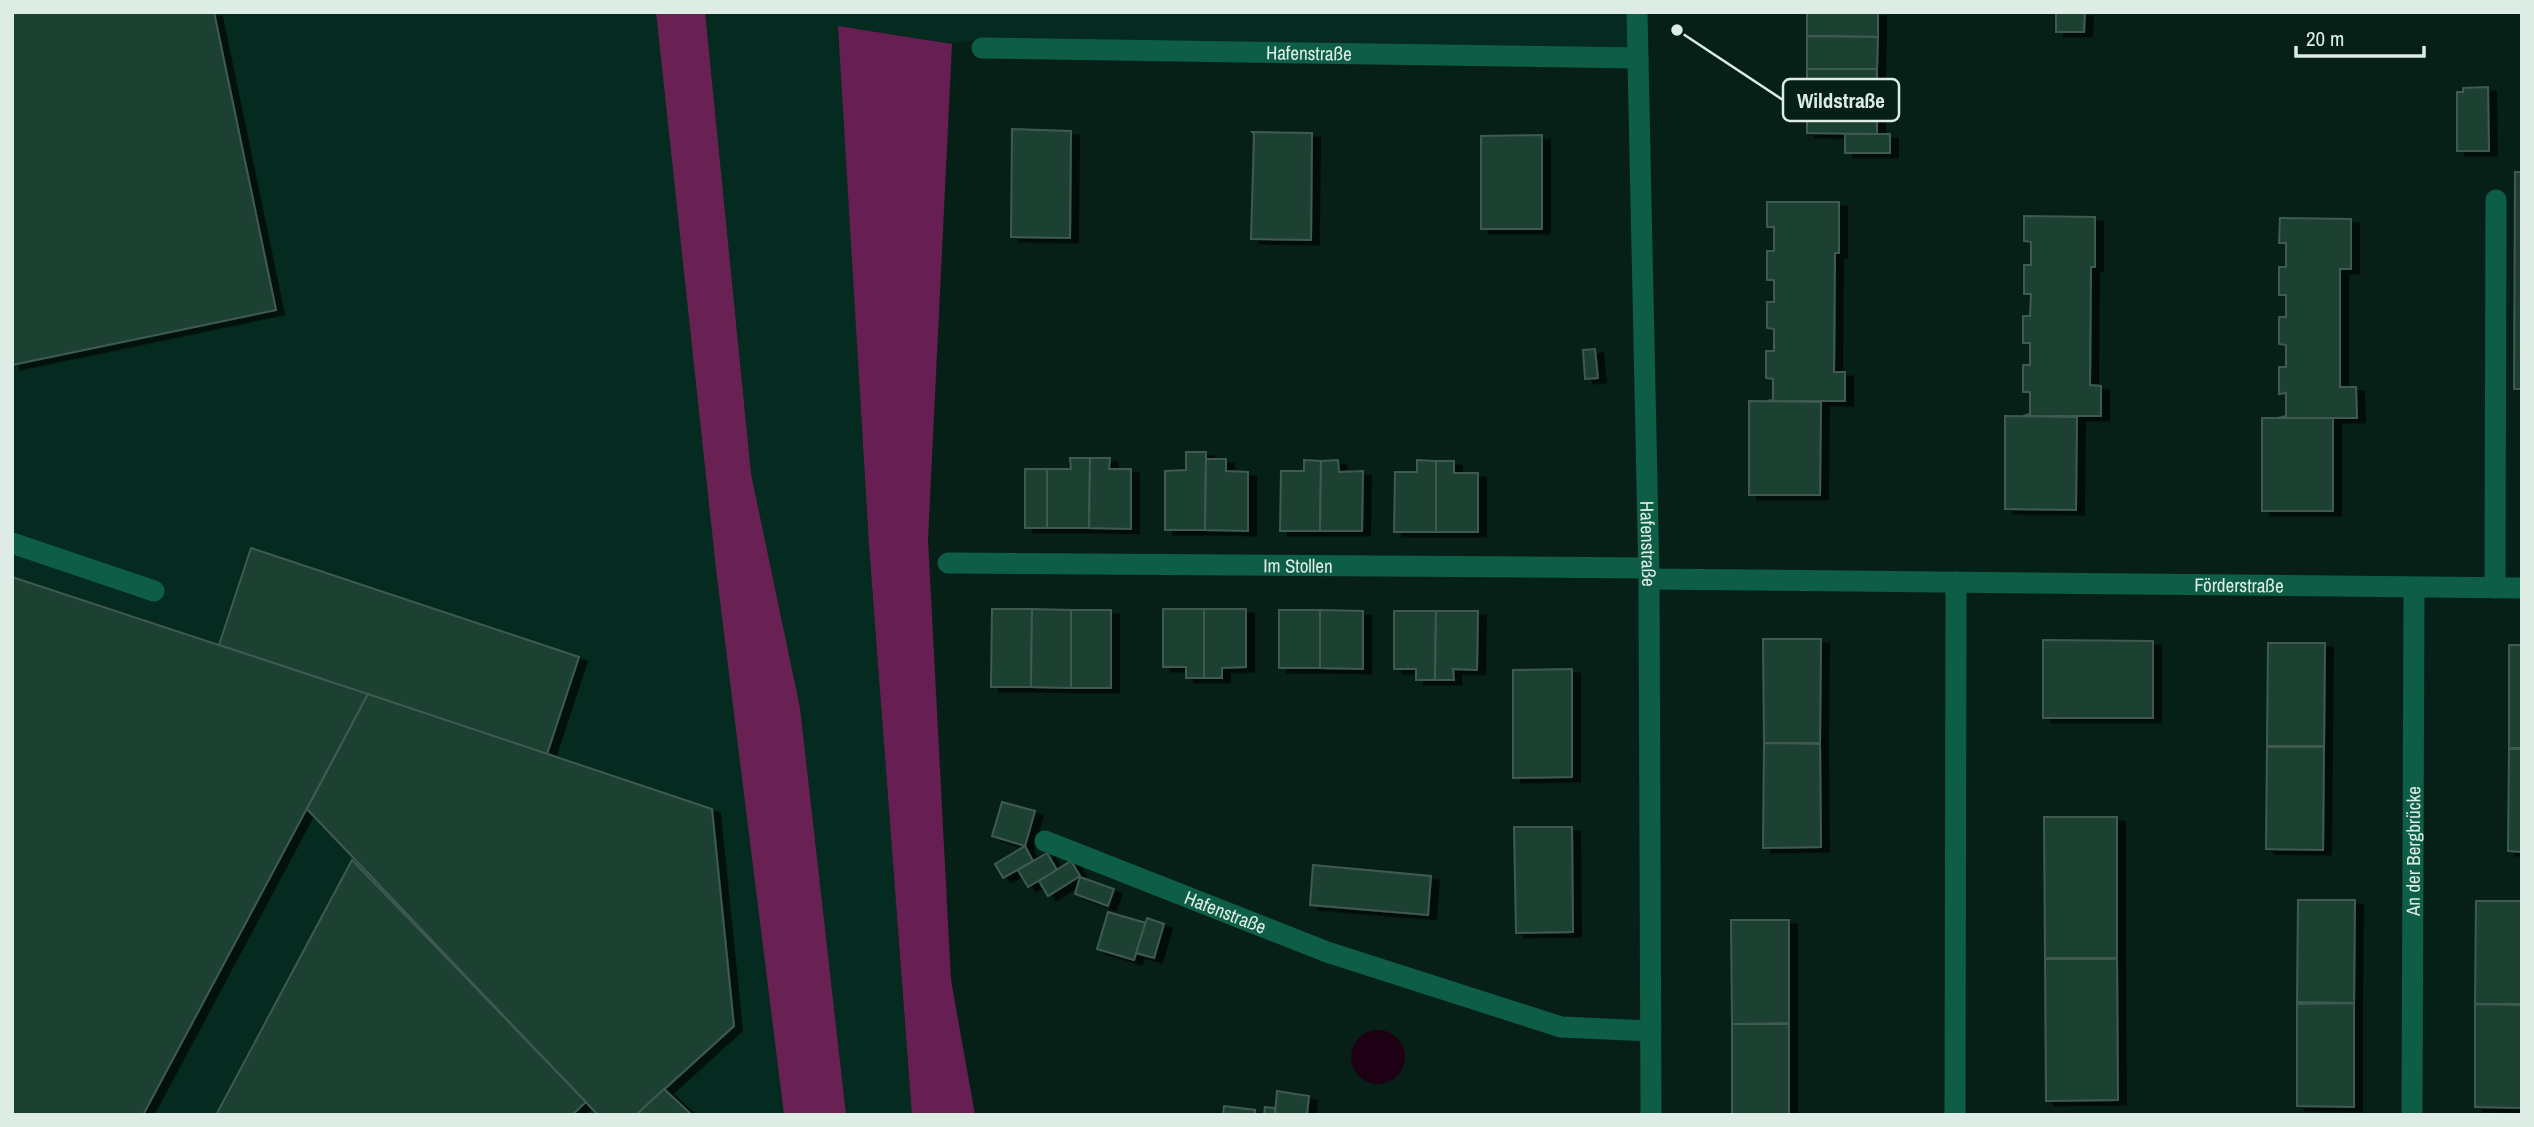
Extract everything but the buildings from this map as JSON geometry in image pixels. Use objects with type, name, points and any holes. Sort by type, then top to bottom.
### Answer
[{"type":"street","name":"Hafenstraße","points":[[1637,12],[1649,573],[1651,1115]]},
{"type":"street","name":"Hafenstraße","points":[[982,47],[1638,58]]},
{"type":"street","points":[[2495,588],[2496,200]]},
{"type":"street","points":[[12,543],[154,591]]},
{"type":"street","name":"Im Stollen","points":[[948,563],[1649,573]]},
{"type":"street","name":"Förderstraße","points":[[1649,573],[1956,582],[2522,589]]},
{"type":"street","points":[[1955,1115],[1956,582]]},
{"type":"street","name":"An der Bergbrücke","points":[[2412,1115],[2414,588]]},
{"type":"street","name":"Hafenstraße","points":[[1045,841],[1327,952],[1561,1027],[1651,1031]]},
{"type":"shaded area","points":[[12,12],[1630,12],[1631,55],[980,39],[952,44],[839,27],[869,545],[912,1115],[12,1115]]},
{"type":"shaded area","points":[[656,12],[705,12],[751,474],[800,708],[846,1115],[784,1115],[716,569]]},
{"type":"shaded area","points":[[838,26],[952,44],[928,540],[951,980],[975,1115],[912,1115],[869,545]]},
{"type":"shaded area","points":[[1378,1030],[1397,1038],[1405,1057],[1397,1076],[1378,1084],[1359,1076],[1351,1057],[1359,1038]]},
{"type":"place","name":"Wildstraße","points":[[1677,30]]}]
